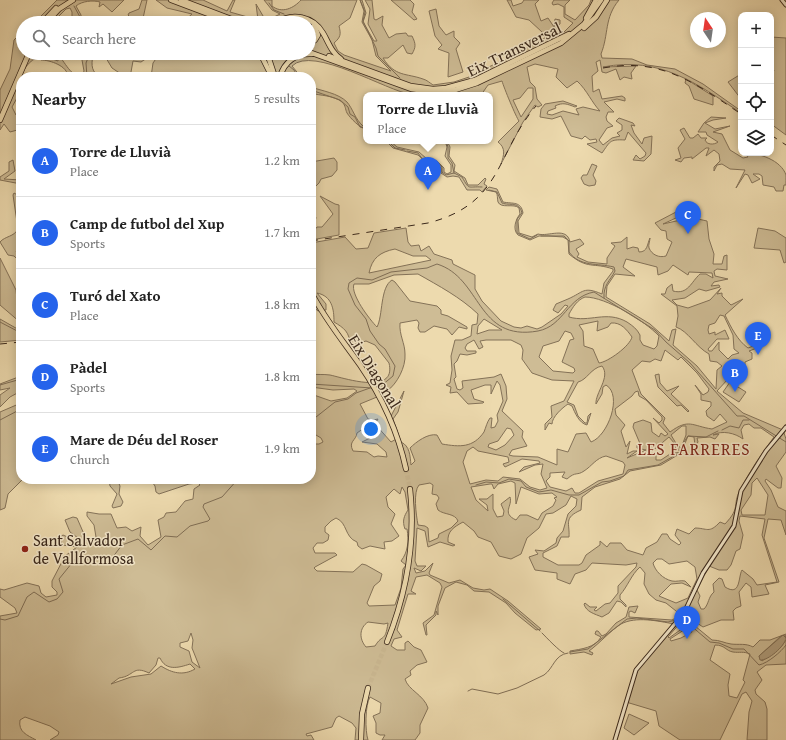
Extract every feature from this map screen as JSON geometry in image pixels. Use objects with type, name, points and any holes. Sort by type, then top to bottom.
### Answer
[{"type":"highway","points":[[48,16],[67,0]]},
{"type":"highway","points":[[52,16],[59,9],[72,0]]},
{"type":"highway","points":[[171,0],[213,16]]},
{"type":"highway","points":[[181,0],[223,16]]},
{"type":"highway","name":"Eix Transversal","points":[[316,51],[411,86],[433,89],[455,87],[476,80],[559,40],[582,23],[599,0]]},
{"type":"highway","name":"Eix Transversal","points":[[316,55],[400,86],[433,92],[455,90],[477,83],[566,40],[584,24],[599,0]]},
{"type":"highway","points":[[566,40],[592,21],[603,8],[607,0]]},
{"type":"highway","points":[[316,25],[319,27],[335,54],[359,67]]},
{"type":"highway","points":[[316,27],[318,35],[316,38]]},
{"type":"highway","points":[[316,55],[325,58]]},
{"type":"highway","points":[[17,72],[22,60]]},
{"type":"highway","points":[[21,72],[26,60]]},
{"type":"highway","points":[[264,60],[271,72]]},
{"type":"highway","points":[[268,60],[272,72]]},
{"type":"highway","points":[[283,72],[287,64],[292,60]]},
{"type":"highway","points":[[0,113],[16,75]]},
{"type":"highway","points":[[0,120],[16,83]]},
{"type":"highway","name":"Eix Diagonal","points":[[316,301],[361,366],[377,393],[399,443],[406,469]]},
{"type":"highway","points":[[387,642],[401,605],[410,566],[412,532],[410,489]]},
{"type":"highway","points":[[361,740],[362,714],[368,688]]},
{"type":"street","points":[[782,0],[786,5]]},
{"type":"street","points":[[615,740],[636,670],[684,613],[703,573],[733,528],[741,490],[774,440],[786,427]]},
{"type":"shaded area","points":[[57,0],[124,0],[112,12],[103,4],[99,7],[100,2],[88,1],[76,6],[81,16],[72,16],[70,8],[66,9],[59,16],[41,16]]},
{"type":"shaded area","points":[[142,0],[147,0],[144,16],[128,15],[129,13],[139,9]]},
{"type":"shaded area","points":[[156,0],[203,0],[227,11],[233,0],[235,0],[230,12],[244,16],[190,16],[192,14],[167,8]]},
{"type":"shaded area","points":[[264,0],[272,0],[272,6],[280,10],[284,10],[291,8],[301,0],[357,0],[350,18],[339,26],[340,35],[334,43],[338,51],[344,55],[391,71],[376,56],[372,40],[362,22],[364,11],[360,0],[362,0],[366,13],[363,22],[374,41],[377,41],[368,24],[370,9],[365,0],[372,0],[374,19],[376,20],[383,16],[382,25],[389,38],[396,34],[406,33],[408,36],[412,36],[415,43],[412,54],[407,53],[403,45],[388,58],[383,58],[387,64],[396,71],[424,79],[433,85],[454,82],[478,74],[478,72],[545,38],[542,32],[529,20],[516,17],[507,0],[511,0],[513,6],[522,3],[524,0],[539,0],[535,4],[541,21],[548,18],[554,27],[555,19],[560,20],[555,38],[563,33],[573,23],[564,17],[564,7],[558,4],[553,5],[552,3],[554,0],[570,0],[565,5],[565,14],[575,20],[589,5],[591,0],[619,0],[611,13],[601,54],[602,58],[632,59],[647,65],[675,69],[703,84],[738,109],[738,111],[693,82],[660,69],[642,65],[603,67],[636,66],[631,73],[632,79],[624,77],[620,80],[616,69],[606,73],[602,72],[600,60],[596,62],[598,71],[592,76],[593,92],[599,89],[602,99],[622,96],[625,98],[625,101],[617,99],[604,102],[614,112],[608,112],[606,117],[607,121],[613,126],[607,128],[599,140],[603,145],[612,138],[620,136],[617,133],[622,130],[622,125],[616,121],[619,118],[633,123],[635,126],[631,125],[634,133],[642,144],[644,138],[652,136],[651,154],[644,161],[633,160],[636,155],[640,159],[645,156],[646,153],[628,132],[625,140],[610,142],[602,153],[587,144],[597,142],[596,139],[590,140],[585,136],[582,139],[571,136],[561,116],[552,119],[540,117],[541,109],[545,104],[563,101],[577,106],[575,107],[567,104],[560,104],[555,106],[556,108],[548,111],[547,114],[552,115],[563,111],[579,115],[576,109],[583,107],[600,111],[584,88],[577,81],[567,88],[556,77],[558,69],[535,64],[527,67],[530,82],[535,87],[537,99],[542,105],[538,107],[535,105],[523,122],[501,164],[504,152],[501,144],[498,142],[519,121],[502,81],[488,85],[483,92],[401,92],[350,71],[316,61],[302,61],[292,66],[297,72],[152,72],[153,63],[155,60],[316,60],[316,16],[276,16],[280,14],[272,10]],"holes":[[[528,88],[533,88],[533,99],[521,117],[513,100],[520,98]]]},
{"type":"shaded area","points":[[391,0],[410,0],[414,4],[412,12],[417,19],[414,20]]},
{"type":"shaded area","points":[[256,4],[263,16],[258,16]]},
{"type":"shaded area","points":[[436,9],[439,26],[446,35],[454,31],[454,37],[460,43],[456,49],[463,72],[448,77],[449,53],[438,49],[442,45],[435,36],[429,11]]},
{"type":"shaded area","points":[[774,37],[786,38],[786,135],[774,126]]},
{"type":"shaded area","points":[[16,38],[16,60],[33,60],[26,66],[23,72],[16,72],[16,100],[12,107],[16,115],[16,130],[10,132],[4,124],[0,130],[0,90],[10,69],[14,40]]},
{"type":"shaded area","points":[[41,60],[55,60],[62,60],[71,72],[66,72],[62,67],[53,62]]},
{"type":"shaded area","points":[[82,60],[92,60],[92,66],[95,72],[84,72]]},
{"type":"shaded area","points":[[107,60],[144,60],[141,62],[133,61],[131,72],[118,72],[112,68]]},
{"type":"shaded area","points":[[738,76],[738,95],[728,82]]},
{"type":"shaded area","points":[[686,79],[713,96],[713,105],[694,99],[689,86],[685,83]]},
{"type":"shaded area","points":[[316,88],[335,94],[347,102],[363,128],[351,118],[342,102],[331,97],[316,94]]},
{"type":"shaded area","points":[[711,117],[726,118],[705,123],[715,129],[730,126],[713,132],[722,134],[730,150],[738,156],[743,158],[748,157],[747,156],[763,156],[775,161],[786,175],[786,185],[784,185],[783,191],[776,191],[774,187],[763,185],[762,176],[759,174],[753,174],[760,179],[752,183],[748,175],[745,174],[736,188],[745,170],[730,169],[722,164],[717,165],[714,171],[714,167],[720,161],[719,154],[714,150],[706,156],[709,148],[706,148],[692,159],[692,157],[684,158],[681,162],[675,160],[681,158],[678,148],[685,139],[680,130],[684,128],[690,138],[693,138],[698,134],[701,138],[707,138],[705,140],[709,144],[718,142],[707,135],[706,132],[698,132],[704,123]]},
{"type":"shaded area","points":[[389,144],[419,152],[427,159],[437,161],[444,168],[444,172],[447,174],[451,172],[451,165],[445,156],[447,147],[446,144],[448,144],[450,147],[449,156],[455,165],[454,171],[465,178],[468,185],[478,185],[485,178],[484,184],[487,186],[482,192],[480,190],[467,190],[459,177],[447,177],[441,173],[441,168],[436,164],[425,161],[418,155],[393,148]]},
{"type":"shaded area","points":[[334,158],[337,162],[337,170],[332,176],[321,179],[316,186],[316,161]]},
{"type":"shaded area","points":[[13,160],[15,171],[4,179],[16,180],[16,183],[0,180],[0,177],[9,171],[9,162]]},
{"type":"shaded area","points":[[592,164],[597,166],[593,175],[596,181],[595,185],[589,186],[584,184],[581,178],[583,175],[587,175]]},
{"type":"shaded area","points":[[489,187],[497,189],[503,202],[516,204],[522,209],[523,213],[518,221],[519,233],[532,237],[538,234],[561,233],[568,237],[570,242],[580,239],[584,244],[576,249],[579,254],[577,257],[588,262],[607,264],[607,258],[615,246],[611,243],[621,242],[627,237],[627,249],[633,247],[638,248],[639,252],[642,252],[647,247],[650,238],[650,250],[658,256],[666,256],[672,242],[667,239],[666,231],[661,230],[655,223],[676,212],[686,217],[678,217],[663,224],[685,219],[692,221],[698,219],[707,221],[709,239],[714,254],[713,264],[722,264],[724,256],[727,255],[727,270],[717,269],[714,271],[715,276],[728,279],[714,282],[711,286],[719,285],[720,287],[706,291],[699,289],[685,298],[672,300],[677,305],[688,308],[710,300],[721,288],[717,294],[722,293],[722,296],[731,305],[743,299],[725,315],[744,345],[748,348],[756,345],[757,348],[749,351],[752,353],[752,359],[745,362],[745,370],[742,377],[738,375],[734,381],[728,379],[717,391],[743,413],[783,430],[786,439],[786,452],[776,466],[782,478],[781,488],[778,488],[766,479],[765,481],[771,490],[778,507],[786,511],[786,535],[781,520],[768,519],[764,538],[779,582],[765,585],[769,594],[752,597],[751,587],[746,583],[739,592],[741,606],[733,611],[734,620],[721,620],[703,627],[697,623],[695,626],[712,640],[753,647],[760,640],[770,640],[786,634],[786,638],[785,635],[781,636],[759,656],[762,661],[780,648],[786,640],[786,664],[766,665],[757,672],[762,680],[755,690],[756,694],[765,702],[767,709],[767,740],[747,740],[749,712],[752,701],[746,692],[742,694],[720,740],[680,740],[659,726],[656,711],[626,702],[635,668],[674,624],[647,620],[633,620],[617,627],[589,651],[593,653],[592,655],[584,652],[570,654],[570,651],[579,650],[595,644],[601,637],[595,634],[596,631],[598,631],[602,636],[606,634],[616,623],[626,617],[629,607],[638,606],[635,613],[631,611],[629,612],[629,617],[672,620],[681,615],[666,603],[656,600],[649,594],[644,584],[645,573],[640,567],[634,573],[620,595],[620,599],[626,607],[621,602],[617,601],[609,613],[602,617],[591,612],[585,607],[585,603],[590,607],[597,607],[594,610],[596,611],[605,604],[610,603],[618,593],[618,586],[636,567],[637,563],[626,565],[592,563],[586,570],[575,574],[570,584],[557,579],[557,573],[535,570],[529,557],[538,554],[535,550],[544,551],[556,543],[557,538],[563,531],[568,514],[576,506],[577,499],[571,496],[566,505],[553,513],[546,514],[539,528],[527,538],[521,554],[511,559],[499,556],[491,542],[478,537],[474,531],[463,522],[450,532],[448,542],[455,545],[453,546],[440,542],[428,547],[425,531],[417,528],[415,561],[417,566],[426,566],[421,571],[414,568],[416,573],[425,571],[433,563],[429,573],[430,575],[449,583],[460,580],[473,588],[484,590],[490,589],[508,601],[541,629],[536,630],[515,613],[506,603],[489,592],[474,591],[467,585],[456,582],[445,588],[438,606],[438,615],[436,611],[436,615],[426,625],[426,635],[423,623],[434,615],[442,587],[440,583],[427,575],[416,577],[411,591],[416,594],[408,594],[397,630],[402,637],[394,639],[391,646],[397,650],[405,650],[405,643],[408,641],[414,647],[421,650],[427,662],[417,665],[410,671],[411,675],[405,679],[409,686],[426,703],[428,708],[420,725],[420,733],[415,740],[382,740],[385,735],[376,733],[376,723],[373,716],[380,713],[381,703],[370,697],[367,706],[366,718],[368,740],[355,740],[356,728],[352,723],[339,716],[336,718],[332,727],[306,734],[307,736],[311,735],[314,740],[50,740],[58,735],[59,732],[50,726],[25,717],[20,720],[20,727],[24,733],[36,740],[0,740],[0,616],[17,613],[15,608],[0,597],[0,589],[4,590],[27,583],[39,586],[41,593],[46,597],[57,595],[57,592],[52,587],[52,581],[65,556],[77,547],[62,545],[60,537],[63,535],[74,540],[78,538],[70,532],[65,520],[73,517],[77,518],[87,541],[96,537],[94,525],[87,516],[87,512],[111,514],[117,528],[126,527],[132,531],[141,527],[140,536],[148,545],[161,537],[158,520],[164,517],[166,513],[176,512],[185,501],[193,499],[194,489],[200,485],[199,484],[316,484],[316,444],[323,442],[321,438],[316,435],[316,396],[331,401],[347,398],[357,391],[354,389],[333,390],[316,388],[316,374],[330,375],[357,381],[378,382],[385,379],[389,373],[389,363],[375,345],[366,341],[350,346],[349,337],[346,331],[334,322],[333,308],[329,300],[317,293],[326,304],[326,310],[318,311],[316,309],[316,242],[345,237],[356,249],[368,248],[374,233],[406,228],[408,242],[411,246],[419,245],[421,251],[429,246],[434,254],[452,260],[453,264],[475,275],[475,289],[482,301],[501,321],[514,327],[521,328],[527,326],[537,329],[561,314],[568,306],[565,305],[558,313],[553,310],[556,304],[587,290],[602,294],[604,283],[613,269],[586,264],[576,259],[569,254],[568,240],[563,237],[539,236],[530,240],[518,235],[515,227],[516,221],[520,214],[519,208],[500,204],[498,202],[496,192],[486,190]],"holes":[[[395,249],[413,256],[426,256],[431,260],[369,273],[372,263],[378,256]],[[626,259],[657,267],[658,275],[668,271],[673,265],[688,275],[689,272],[712,273],[713,278],[706,274],[700,274],[689,287],[682,291],[673,291],[672,284],[667,288],[665,294],[661,294],[677,306],[678,316],[676,327],[709,354],[710,361],[717,362],[722,366],[717,370],[716,389],[697,366],[673,345],[676,329],[672,330],[669,341],[650,324],[606,297],[607,286],[615,274],[635,276],[623,267]],[[418,274],[457,297],[478,314],[477,324],[472,325],[471,336],[462,340],[455,340],[451,356],[452,370],[450,383],[446,385],[451,387],[450,393],[457,392],[468,404],[483,403],[484,402],[474,399],[471,390],[485,385],[491,385],[491,394],[497,381],[500,385],[503,401],[497,415],[498,421],[495,427],[491,428],[492,418],[490,418],[484,432],[480,437],[471,444],[460,446],[442,444],[437,435],[430,435],[410,448],[415,461],[411,465],[408,449],[401,442],[393,419],[398,412],[404,391],[391,416],[398,438],[391,442],[375,424],[378,419],[368,419],[360,404],[377,397],[387,400],[390,396],[387,391],[391,388],[400,375],[405,359],[405,350],[400,331],[400,323],[417,320],[419,323],[418,328],[420,332],[425,332],[434,326],[447,329],[452,335],[459,327],[467,329],[467,327],[448,316],[441,314],[441,310],[437,306],[410,301],[392,280],[385,289],[377,327],[361,307],[355,294],[354,284],[369,284],[394,275]],[[585,297],[594,298],[614,305],[625,311],[653,330],[659,336],[657,346],[654,349],[643,345],[640,340],[640,335],[636,329],[627,322],[619,319],[612,317],[584,319],[569,317],[569,314],[580,300]],[[720,315],[724,316],[733,335],[734,349],[739,353],[732,355],[728,359],[719,350],[719,342],[712,351],[709,351],[708,349],[717,339],[729,339],[725,330],[715,335],[715,332],[709,334],[709,325],[715,323]],[[484,319],[502,330],[489,330],[477,334],[478,326]],[[598,321],[597,331],[608,327],[611,323],[615,323],[623,327],[632,337],[627,345],[613,357],[599,363],[593,349],[584,346],[583,331],[579,325]],[[565,331],[571,333],[574,339],[570,340],[562,362],[574,368],[575,371],[573,373],[553,371],[539,357],[543,346],[559,341]],[[474,340],[479,349],[483,347],[480,341],[511,340],[521,345],[523,350],[522,359],[532,373],[552,380],[574,381],[564,401],[551,406],[552,417],[545,424],[545,430],[549,423],[552,424],[554,418],[568,404],[572,406],[580,420],[587,425],[591,413],[588,416],[587,423],[585,423],[578,416],[574,405],[567,402],[578,382],[584,379],[595,369],[602,366],[605,375],[596,404],[602,394],[603,387],[606,385],[611,390],[613,397],[613,406],[608,424],[603,432],[591,442],[586,433],[576,434],[568,452],[557,449],[557,465],[538,457],[509,455],[512,450],[527,446],[522,437],[523,431],[502,411],[507,399],[506,386],[501,374],[494,377],[462,381],[463,388],[460,390],[457,389],[454,379],[456,377],[454,364],[460,354],[467,355],[476,353],[476,351],[467,351],[465,348],[467,344]],[[665,350],[678,360],[681,357],[697,373],[709,389],[708,392],[703,395],[695,385],[701,394],[701,400],[711,402],[711,406],[706,411],[707,416],[714,421],[720,414],[727,422],[712,429],[686,424],[670,432],[663,423],[665,418],[641,394],[632,370],[642,361],[650,362],[655,359],[661,361]],[[638,391],[639,396],[646,400],[662,417],[662,420],[659,423],[653,418],[668,434],[665,436],[661,433],[659,437],[652,432],[651,423],[643,420],[634,423],[633,427],[641,446],[637,445],[637,448],[646,450],[627,458],[637,451],[627,454],[630,441],[626,447],[621,431],[625,425],[616,415],[615,409]],[[749,424],[754,428],[761,428],[774,437],[740,490],[735,510],[725,524],[720,522],[708,530],[695,528],[689,534],[677,529],[675,535],[681,543],[679,545],[670,539],[667,534],[662,534],[657,542],[646,548],[643,555],[627,550],[621,543],[610,543],[607,547],[600,541],[600,545],[586,555],[582,563],[579,565],[558,565],[543,557],[543,553],[557,546],[561,537],[569,537],[568,524],[570,518],[581,510],[582,497],[595,487],[620,479],[630,471],[661,465],[681,453],[688,436],[694,437],[695,446],[698,442],[697,438],[710,437],[715,439],[719,434],[713,435],[717,433],[728,433],[743,439],[741,430],[744,425]],[[367,426],[365,433],[372,437],[362,442],[377,444],[386,452],[387,457],[374,457],[367,452],[353,451],[351,445],[357,433]],[[682,426],[686,426],[686,435],[681,448],[677,445],[671,435]],[[507,428],[511,429],[514,435],[505,445],[496,450],[488,447],[489,444],[498,441]],[[669,437],[675,444],[675,447],[681,452],[670,454],[661,460],[656,460],[656,453],[647,456],[647,453],[656,448]],[[473,447],[478,451],[508,457],[509,462],[503,464],[505,467],[522,459],[539,461],[540,463],[524,467],[519,472],[535,465],[543,464],[541,474],[547,488],[540,490],[530,487],[520,479],[503,477],[498,481],[486,480],[470,484],[463,462],[467,451]],[[606,456],[623,462],[625,465],[623,474],[598,481],[579,493],[575,493],[572,488],[566,491],[550,487],[546,481],[550,477],[550,473],[565,472],[562,477],[567,479],[572,475],[587,469],[599,458]],[[757,478],[768,495],[765,515],[742,515],[741,510],[751,495],[752,483]],[[511,481],[515,483],[516,504],[521,487],[539,494],[552,493],[557,497],[554,498],[556,500],[553,506],[542,513],[538,520],[527,515],[520,515],[516,520],[509,515],[508,509],[511,500],[510,497],[501,504],[504,511],[503,516],[497,517],[493,509],[493,494],[487,499],[479,499],[487,505],[488,511],[476,500],[471,487],[492,484],[494,489],[498,484]],[[430,483],[433,485],[432,494],[437,495],[439,498],[436,504],[438,510],[452,515],[457,518],[458,521],[451,528],[439,534],[438,538],[429,542],[428,528],[418,525],[416,493],[419,485]],[[402,487],[405,492],[408,510],[405,517],[404,526],[405,529],[407,529],[408,538],[405,554],[401,561],[406,565],[403,569],[401,588],[395,605],[369,606],[367,603],[374,586],[380,581],[382,574],[362,564],[353,572],[317,571],[314,568],[315,567],[337,555],[335,553],[315,553],[313,548],[317,543],[323,543],[328,540],[329,535],[325,532],[325,527],[336,518],[343,523],[350,537],[357,542],[358,546],[362,549],[370,546],[385,549],[384,542],[392,541],[399,536],[391,524],[395,514],[388,507],[386,497],[394,489],[400,494]],[[740,516],[765,519],[762,535],[777,582],[757,585],[753,579],[742,570],[738,585],[734,590],[725,587],[722,579],[719,578],[713,584],[714,592],[706,607],[701,609],[698,602],[700,596],[697,590],[709,566],[719,570],[727,570],[731,565],[736,551],[740,549],[743,535],[739,521]],[[657,559],[662,559],[669,564],[687,561],[695,567],[697,579],[688,598],[676,603],[659,596],[671,584],[682,583],[691,587],[685,581],[674,581],[663,577],[653,563]],[[368,622],[388,623],[385,636],[375,646],[366,647],[361,637],[362,630]],[[681,622],[690,626],[692,632],[671,641],[670,639],[687,628],[683,628],[669,638],[668,637]],[[191,633],[193,640],[192,648],[200,668],[192,662],[189,651],[180,647],[180,643],[188,641]],[[715,645],[731,651],[750,654],[743,680],[745,682],[737,698],[729,696],[728,685],[730,674],[710,660]],[[158,658],[160,658],[169,667],[181,667],[190,664],[195,669],[178,673],[161,666],[151,674],[131,677],[111,684],[119,678],[139,670],[149,673],[156,665]]]},
{"type":"shaded area","points":[[14,193],[16,194],[16,215]]},
{"type":"shaded area","points":[[320,196],[339,205],[339,235],[316,239],[316,228],[322,227],[333,214]]},
{"type":"shaded area","points":[[758,228],[775,231],[786,238],[786,262],[784,263],[780,250],[754,248]]},
{"type":"shaded area","points":[[16,232],[16,258],[8,255],[0,242]]},
{"type":"shaded area","points":[[0,258],[16,290],[16,319],[0,305]]},
{"type":"shaded area","points":[[0,319],[16,328],[16,340],[0,342]]},
{"type":"shaded area","points":[[659,374],[660,383],[667,391],[679,386],[671,394],[689,411],[688,412],[681,405],[677,406],[658,387],[655,375]]},
{"type":"shaded area","points":[[16,378],[16,394],[10,397],[0,407],[0,395],[10,388],[0,390],[0,384]]},
{"type":"shaded area","points":[[730,382],[746,392],[739,402],[723,392]]},
{"type":"shaded area","points":[[16,405],[16,484],[18,484],[8,494],[5,508],[0,510],[0,412]]},
{"type":"shaded area","points":[[110,484],[119,484],[119,494],[123,502],[121,506],[113,508],[112,506],[117,494]]},
{"type":"shaded area","points":[[154,484],[189,484],[159,494],[156,492]]},
{"type":"shaded area","points":[[783,635],[786,638],[783,645],[771,656],[760,660],[759,656]]},
{"type":"shaded area","points":[[629,714],[649,723],[634,735],[624,728]]},
{"type":"waterway","points":[[360,0],[365,12],[363,21],[376,48],[378,56],[400,78]]},
{"type":"waterway","points":[[269,3],[274,10],[284,14]]},
{"type":"waterway","points":[[74,6],[79,16]]},
{"type":"waterway","points":[[87,60],[87,72]]},
{"type":"waterway","points":[[289,66],[295,72]]},
{"type":"waterway","points":[[316,92],[340,100],[348,107],[350,114],[355,117],[360,127],[363,128]]},
{"type":"waterway","points":[[391,144],[395,148],[405,150]]},
{"type":"waterway","points":[[447,144],[448,158],[452,163],[454,173]]},
{"type":"waterway","points":[[407,151],[418,153],[423,160],[436,162],[442,167],[442,172],[446,175],[454,173]]},
{"type":"waterway","points":[[454,173],[462,177],[469,187],[482,187]]},
{"type":"waterway","points":[[489,190],[497,192],[502,203],[516,205],[521,209],[522,213],[517,219],[517,233],[530,239],[537,235]]},
{"type":"waterway","points":[[541,236],[564,236],[569,241],[569,252],[573,257],[589,264],[614,267],[615,271],[606,286],[604,298]]},
{"type":"waterway","points":[[375,387],[381,386],[393,376],[395,366],[385,349],[379,344],[370,331],[366,319],[355,305],[348,289],[349,283],[357,278],[372,280],[391,272],[427,268],[437,264],[452,271],[463,282],[491,318],[502,327],[518,332],[538,331],[547,328],[554,324],[571,305],[585,295],[594,292],[655,330],[690,363],[737,416],[744,416],[786,442]]},
{"type":"waterway","points":[[0,322],[16,330]]},
{"type":"waterway","points":[[0,385],[16,380]]},
{"type":"waterway","points":[[316,384],[372,388]]},
{"type":"waterway","points":[[316,417],[335,402],[348,399],[356,393],[370,388]]},
{"type":"waterway","points":[[0,420],[16,412]]},
{"type":"waterway","points":[[722,430],[730,426],[739,428],[743,420],[749,420]]},
{"type":"waterway","points":[[476,485],[486,482],[499,483],[509,479],[521,481],[526,487],[539,492],[551,490],[569,495],[579,495],[602,482],[624,476],[628,470],[658,465],[681,452],[682,445],[688,436],[706,437],[718,431]]},
{"type":"waterway","points":[[0,619],[5,620],[18,616],[27,597],[34,592],[49,602],[57,599],[63,592],[59,579],[76,558],[104,560],[112,558],[122,545],[138,539],[151,550],[165,536],[177,537],[190,526],[208,521],[210,519],[203,507],[204,504],[222,497],[234,484]]},
{"type":"waterway","points":[[503,599],[540,631]]},
{"type":"waterway","points":[[570,652],[588,649],[627,619],[637,618],[668,622],[676,620]]},
{"type":"waterway","points":[[681,621],[690,625],[710,642],[719,643],[733,649],[744,649],[759,665],[774,657],[786,645]]},
{"type":"waterway","points":[[542,633],[564,653]]},
{"type":"waterway","points":[[468,691],[472,689],[498,694],[517,688],[544,675],[560,656],[568,653]]},
{"type":"tunnel","points":[[406,469],[410,489]]},
{"type":"tunnel","points":[[368,688],[387,642]]},
{"type":"railway","points":[[603,68],[643,66],[676,75],[708,92],[738,112]]},
{"type":"railway","points":[[316,240],[428,223],[452,214],[471,203],[484,190],[495,175],[512,142],[536,106]]},
{"type":"railway","points":[[774,137],[786,145]]},
{"type":"railway","points":[[0,344],[16,342]]},
{"type":"place","name":"Torre de Lluvià","points":[[428,190]]},
{"type":"place","name":"Turó del Xato","points":[[688,234]]},
{"type":"place","name":"Mare de Déu del Roser","points":[[758,355]]},
{"type":"place","name":"Camp de futbol del Xup","points":[[735,392]]},
{"type":"place","name":"Sant Salvador de Vallformosa","points":[[25,549]]},
{"type":"place","name":"Pàdel","points":[[687,639]]},
{"type":"district","name":"LES FARRERES","points":[[694,449]]}]
